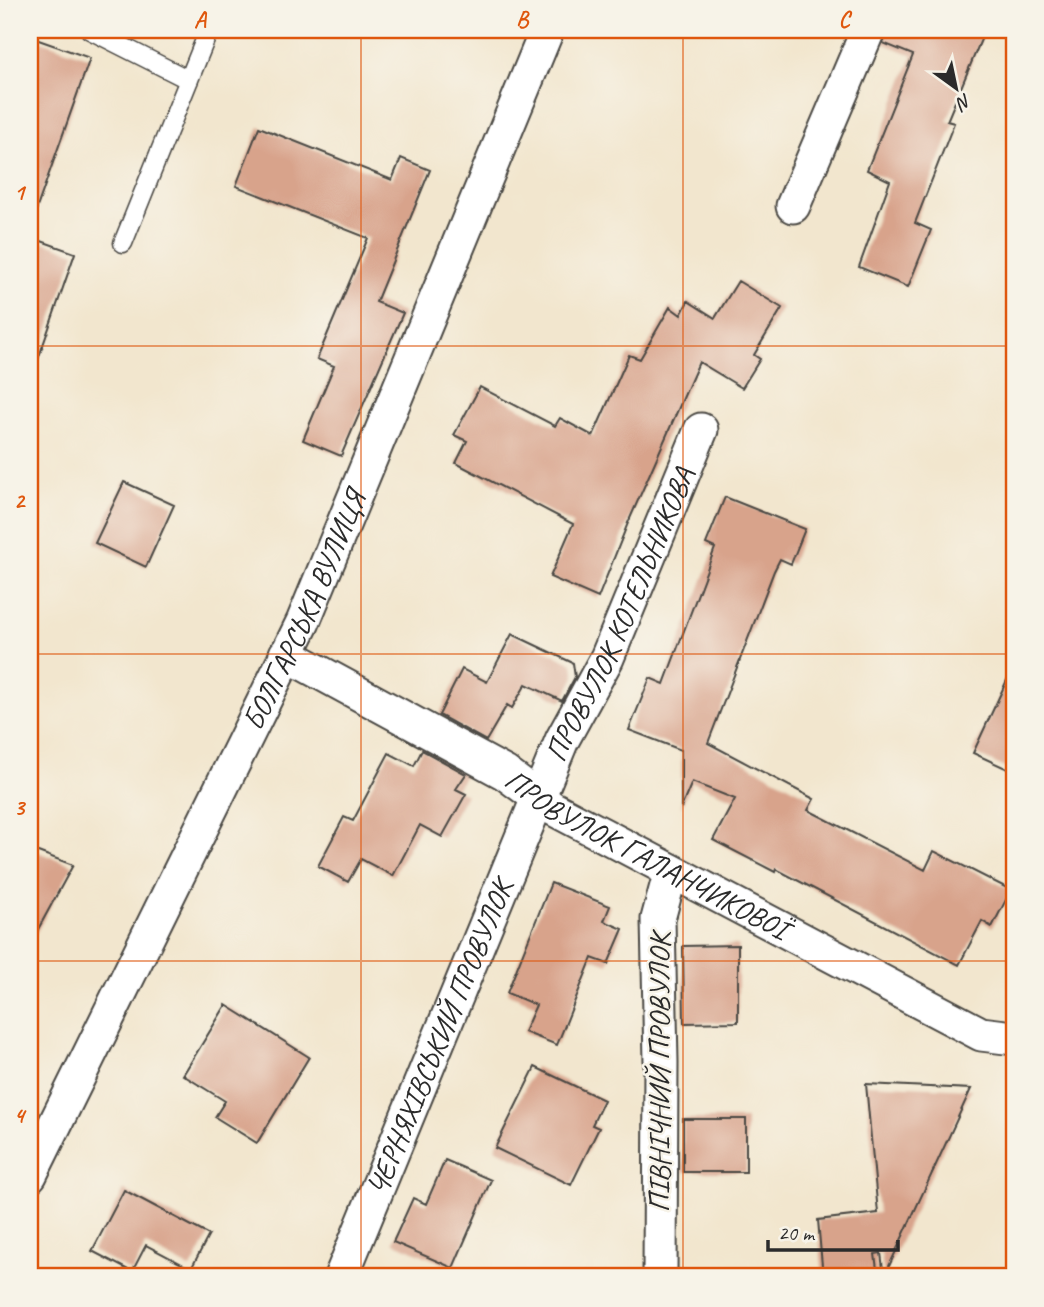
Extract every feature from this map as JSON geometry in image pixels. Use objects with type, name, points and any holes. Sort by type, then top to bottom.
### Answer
[{"type":"street","name":"БОЛГАРСЬКА ВУЛИЦЯ","points":[[30,1175],[303,622],[547,30]]},
{"type":"street","points":[[793,206],[868,30]]},
{"type":"street","name":"ПРОВУЛОК КОТЕЛЬНИКОВА","points":[[538,797],[562,740],[607,658],[701,430]]},
{"type":"street","name":"ПРОВУЛОК ГАЛАНЧИКОВОЇ","points":[[286,654],[505,773],[552,808],[981,1034],[1013,1033]]},
{"type":"street","name":"ЧЕРНЯХІВСЬКИЙ ПРОВУЛОК","points":[[341,1277],[538,797]]},
{"type":"street","name":"ПІВНІЧНИЙ ПРОВУЛОК","points":[[660,1277],[661,1062],[658,919],[671,871]]},
{"type":"lane","points":[[90,30],[189,80]]},
{"type":"lane","points":[[123,243],[209,30]]},
{"type":"building","points":[[887,30],[985,30],[947,121],[954,123],[915,223],[931,230],[908,287],[859,267],[890,181],[867,170],[913,55],[883,43]]},
{"type":"building","points":[[30,37],[90,58],[35,213],[30,212]]},
{"type":"building","points":[[259,127],[392,180],[401,158],[430,170],[376,302],[403,313],[341,456],[303,440],[334,366],[317,359],[368,238],[236,186]]},
{"type":"building","points":[[30,237],[75,253],[35,368],[30,367]]},
{"type":"building","points":[[738,281],[782,308],[754,355],[760,359],[742,388],[699,362],[598,598],[550,577],[573,524],[456,463],[467,441],[454,435],[480,387],[555,426],[560,418],[593,436],[629,355],[640,359],[670,307],[681,315],[688,301],[715,318]]},
{"type":"building","points":[[124,482],[174,505],[146,567],[95,543]]},
{"type":"building","points":[[725,497],[805,529],[791,564],[780,559],[774,571],[708,743],[814,799],[808,810],[925,870],[934,851],[1011,890],[992,927],[982,921],[959,965],[776,869],[775,872],[713,840],[735,799],[692,782],[681,808],[681,750],[629,730],[650,678],[664,684],[715,548],[706,544]]},
{"type":"building","points":[[512,634],[573,663],[575,677],[562,701],[526,684],[512,708],[507,705],[486,741],[439,715],[462,669],[487,682]]},
{"type":"building","points":[[1014,665],[1014,772],[973,753]]},
{"type":"building","points":[[422,750],[466,774],[456,789],[466,794],[442,837],[420,825],[393,876],[361,859],[348,882],[318,866],[344,817],[353,821],[389,753],[414,766]]},
{"type":"building","points":[[30,849],[73,865],[30,944]]},
{"type":"building","points":[[551,883],[610,906],[604,921],[623,929],[608,964],[592,958],[557,1045],[524,1032],[536,1005],[507,993]]},
{"type":"building","points":[[738,945],[738,1022],[684,1023],[683,946]]},
{"type":"building","points":[[226,1005],[309,1057],[257,1143],[215,1117],[225,1101],[183,1075]]},
{"type":"building","points":[[535,1067],[604,1100],[592,1125],[599,1128],[571,1185],[495,1148]]},
{"type":"building","points":[[866,1084],[971,1089],[884,1277],[881,1253],[875,1254],[878,1277],[823,1277],[818,1220],[878,1213]]},
{"type":"building","points":[[683,1119],[746,1119],[746,1172],[683,1172]]},
{"type":"building","points":[[445,1160],[491,1180],[453,1268],[393,1242],[413,1198],[426,1204]]},
{"type":"building","points":[[124,1190],[209,1235],[191,1269],[146,1245],[132,1272],[92,1251]]}]
